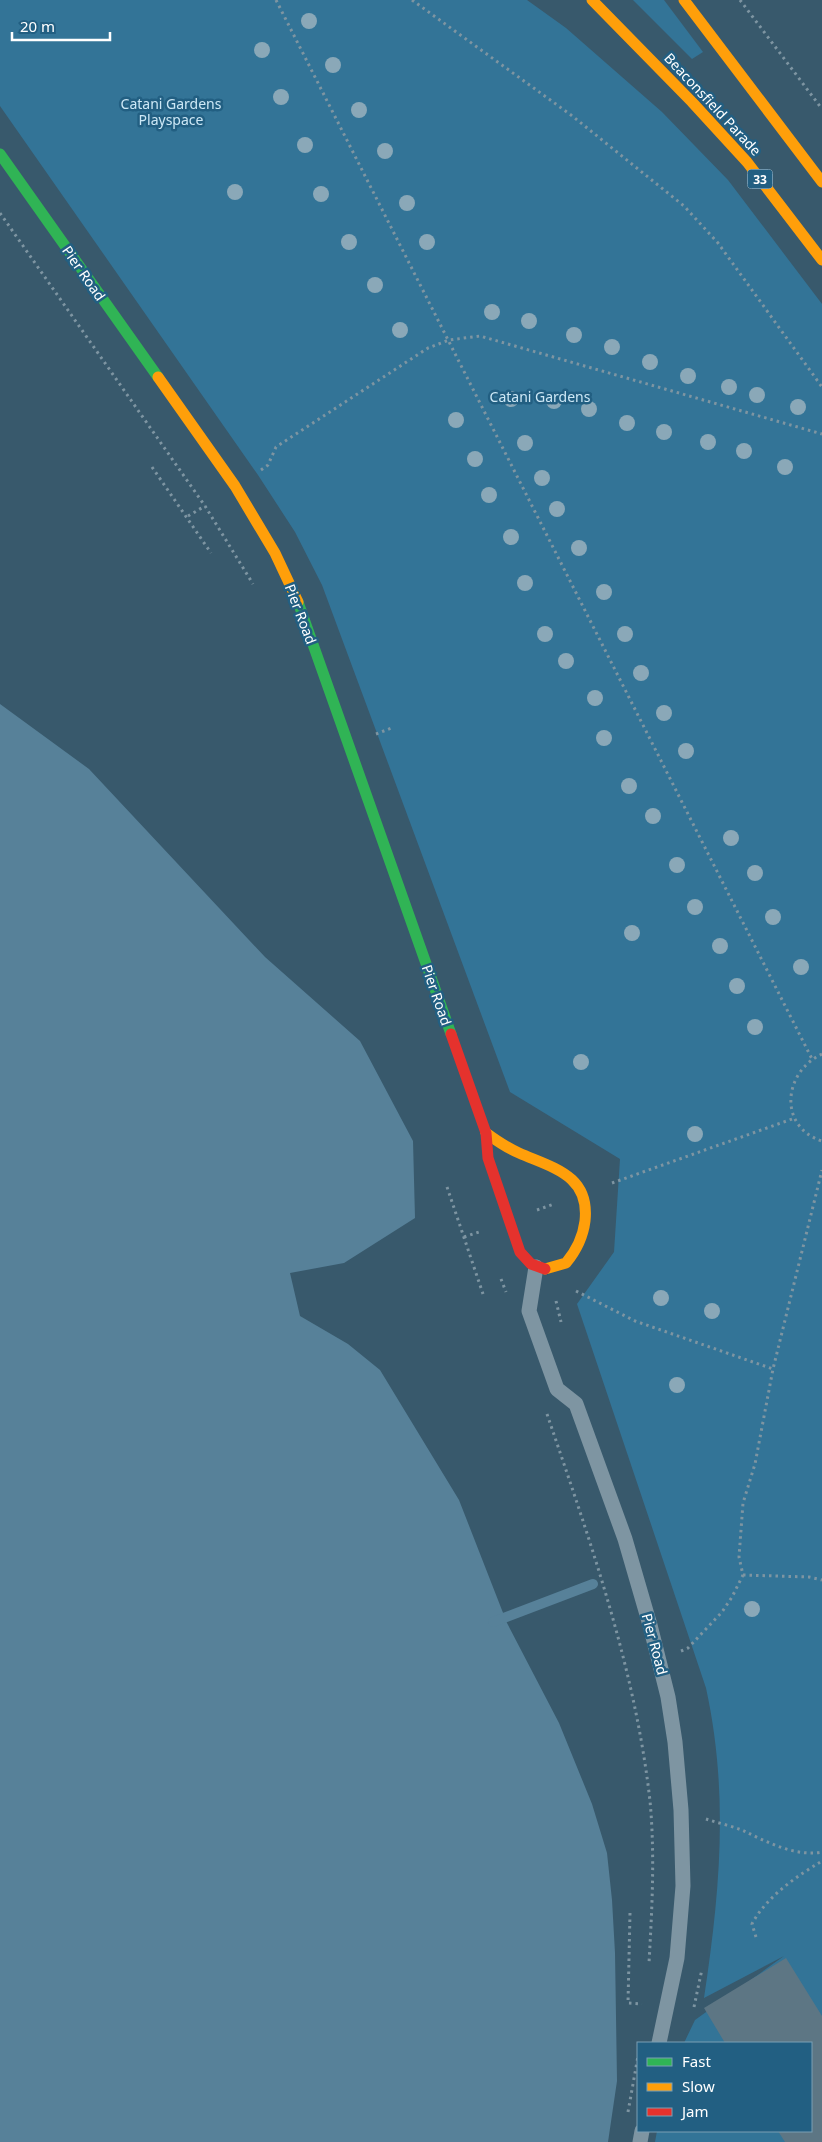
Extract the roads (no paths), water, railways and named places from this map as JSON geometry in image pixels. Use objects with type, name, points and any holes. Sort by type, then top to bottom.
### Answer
[{"type":"street","name":"Beaconsfield Parade","points":[[592,0],[692,102],[747,162],[822,260]]},
{"type":"street","points":[[684,0],[822,182]]},
{"type":"street","name":"Pier Road","points":[[0,154],[235,486],[275,553],[299,604],[486,1133],[488,1158],[508,1221],[520,1252],[528,1263],[542,1268]]},
{"type":"street","points":[[486,1133],[508,1148],[556,1168],[574,1181],[584,1193],[586,1205],[585,1219],[577,1246],[566,1264],[542,1268]]},
{"type":"lane","name":"Pier Road","points":[[542,1268],[530,1311],[557,1389],[576,1404],[625,1540],[660,1660],[668,1697],[681,1810],[682,1886],[679,1942],[659,2042]]},
{"type":"waterway","points":[[493,1622],[593,1584]]},
{"type":"park label","name":"Catani Gardens Playspace","points":[[171,112]]},
{"type":"park label","name":"Catani Gardens","points":[[540,396]]}]
